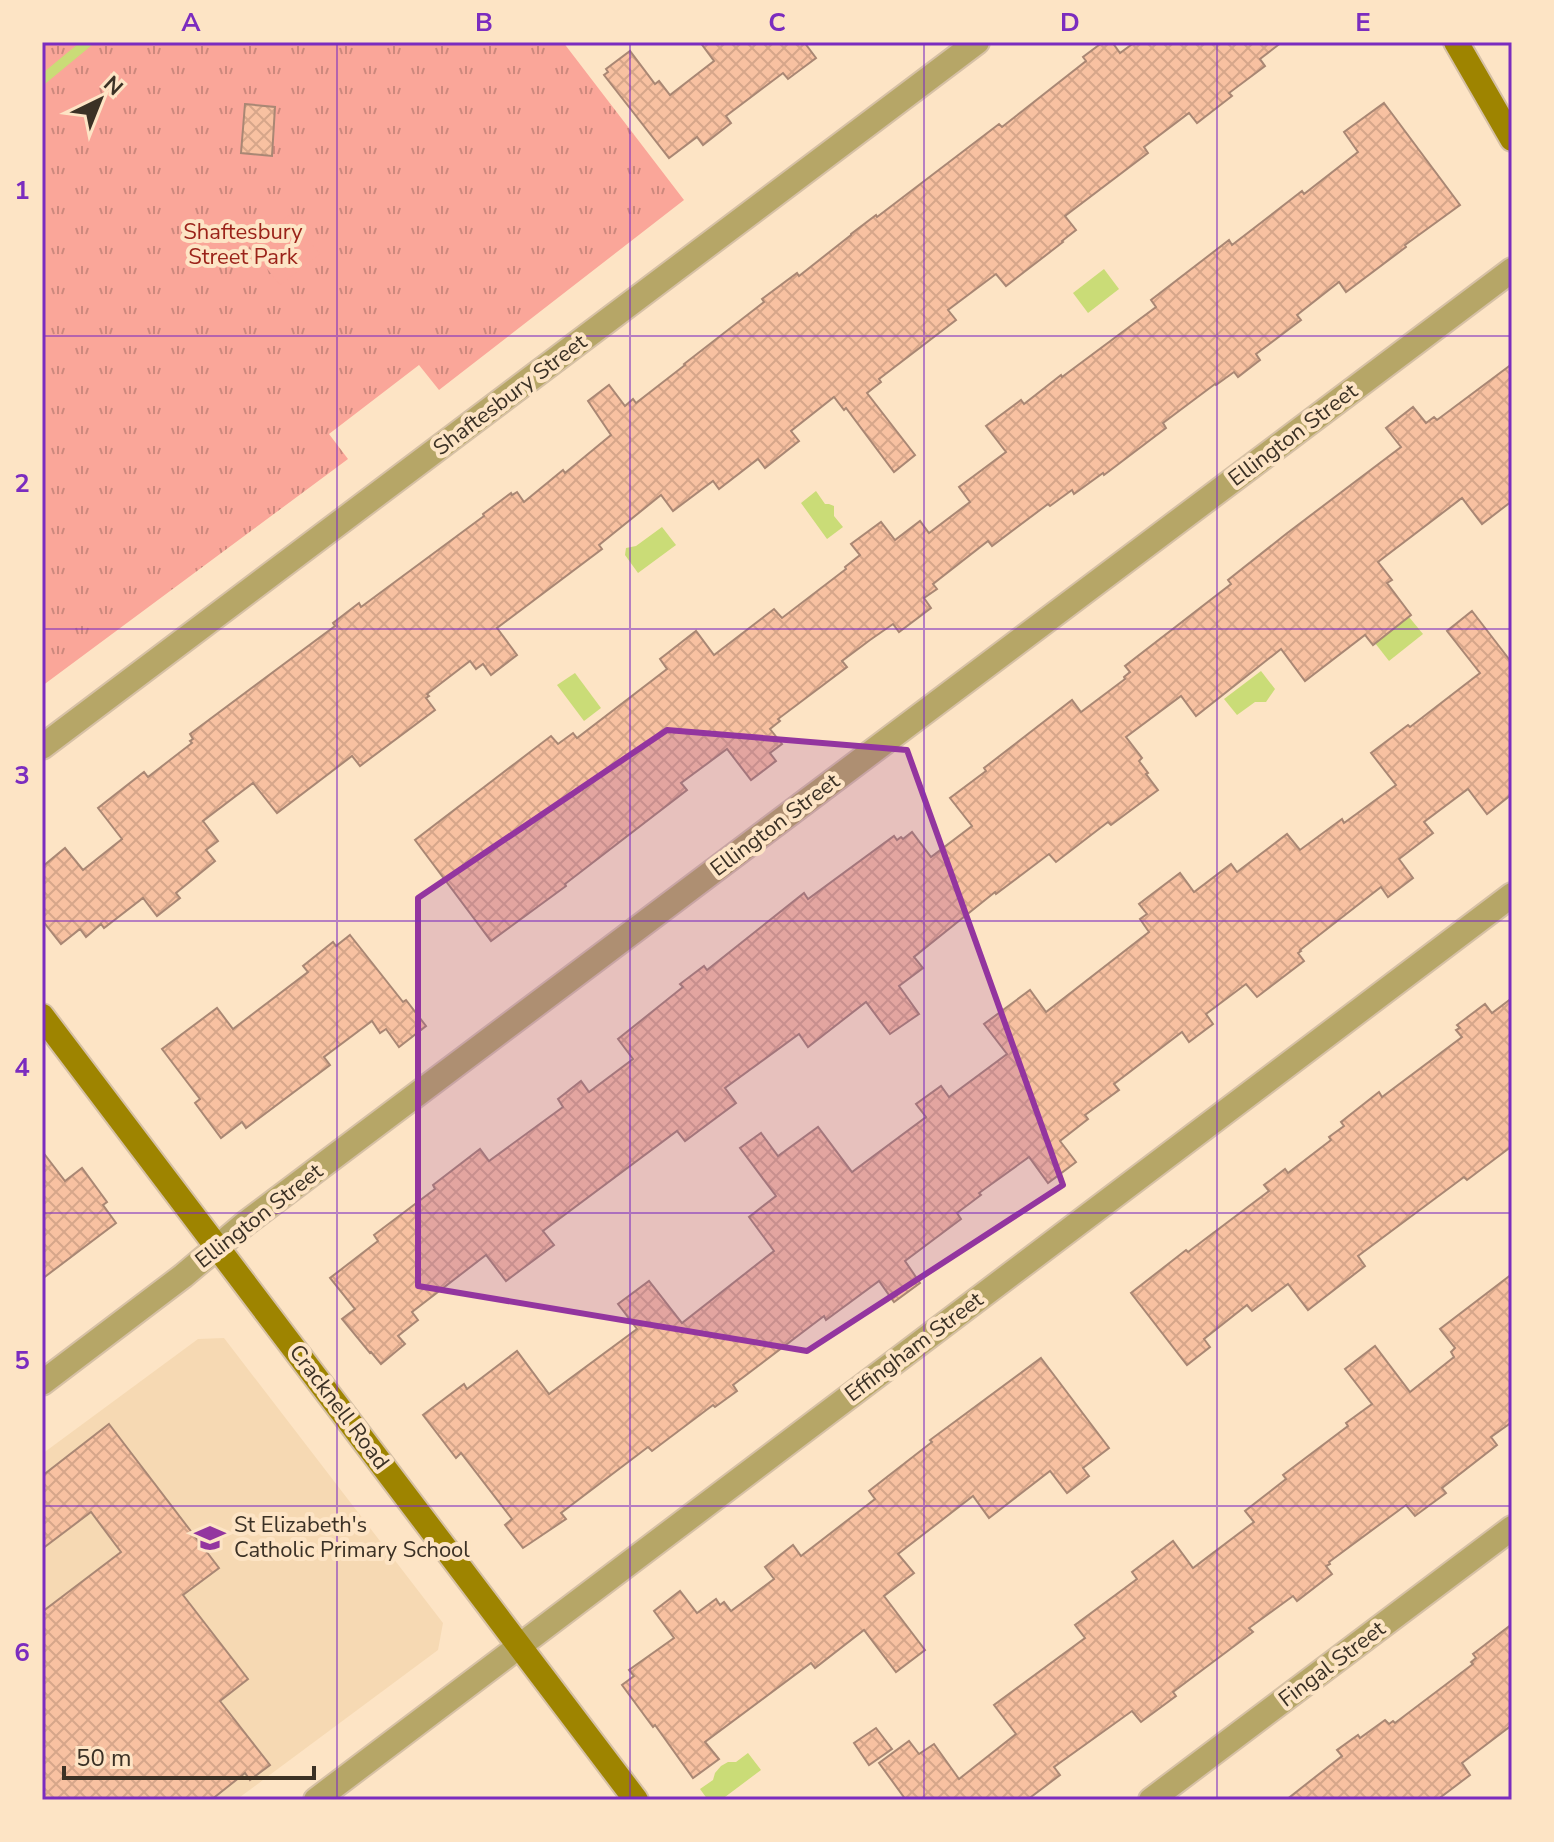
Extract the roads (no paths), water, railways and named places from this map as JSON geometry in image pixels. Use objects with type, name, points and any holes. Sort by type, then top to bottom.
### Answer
[{"type":"street","name":"Shaftesbury Street","points":[[42,747],[977,42]]},
{"type":"street","points":[[1456,42],[1512,139]]},
{"type":"street","name":"Ellington Street","points":[[42,1383],[183,1276],[246,1223],[1512,270]]},
{"type":"street","name":"Effingham Street","points":[[316,1800],[1512,895]]},
{"type":"street","name":"Cracknell Road","points":[[42,1016],[636,1800]]},
{"type":"street","name":"Fingal Street","points":[[1151,1800],[1512,1528]]},
{"type":"waterway","points":[[42,80],[88,42]]},
{"type":"place","name":"St Elizabeth's Catholic Primary School","points":[[210,1538]]},
{"type":"park label","name":"Shaftesbury Street Park","points":[[243,244]]}]
